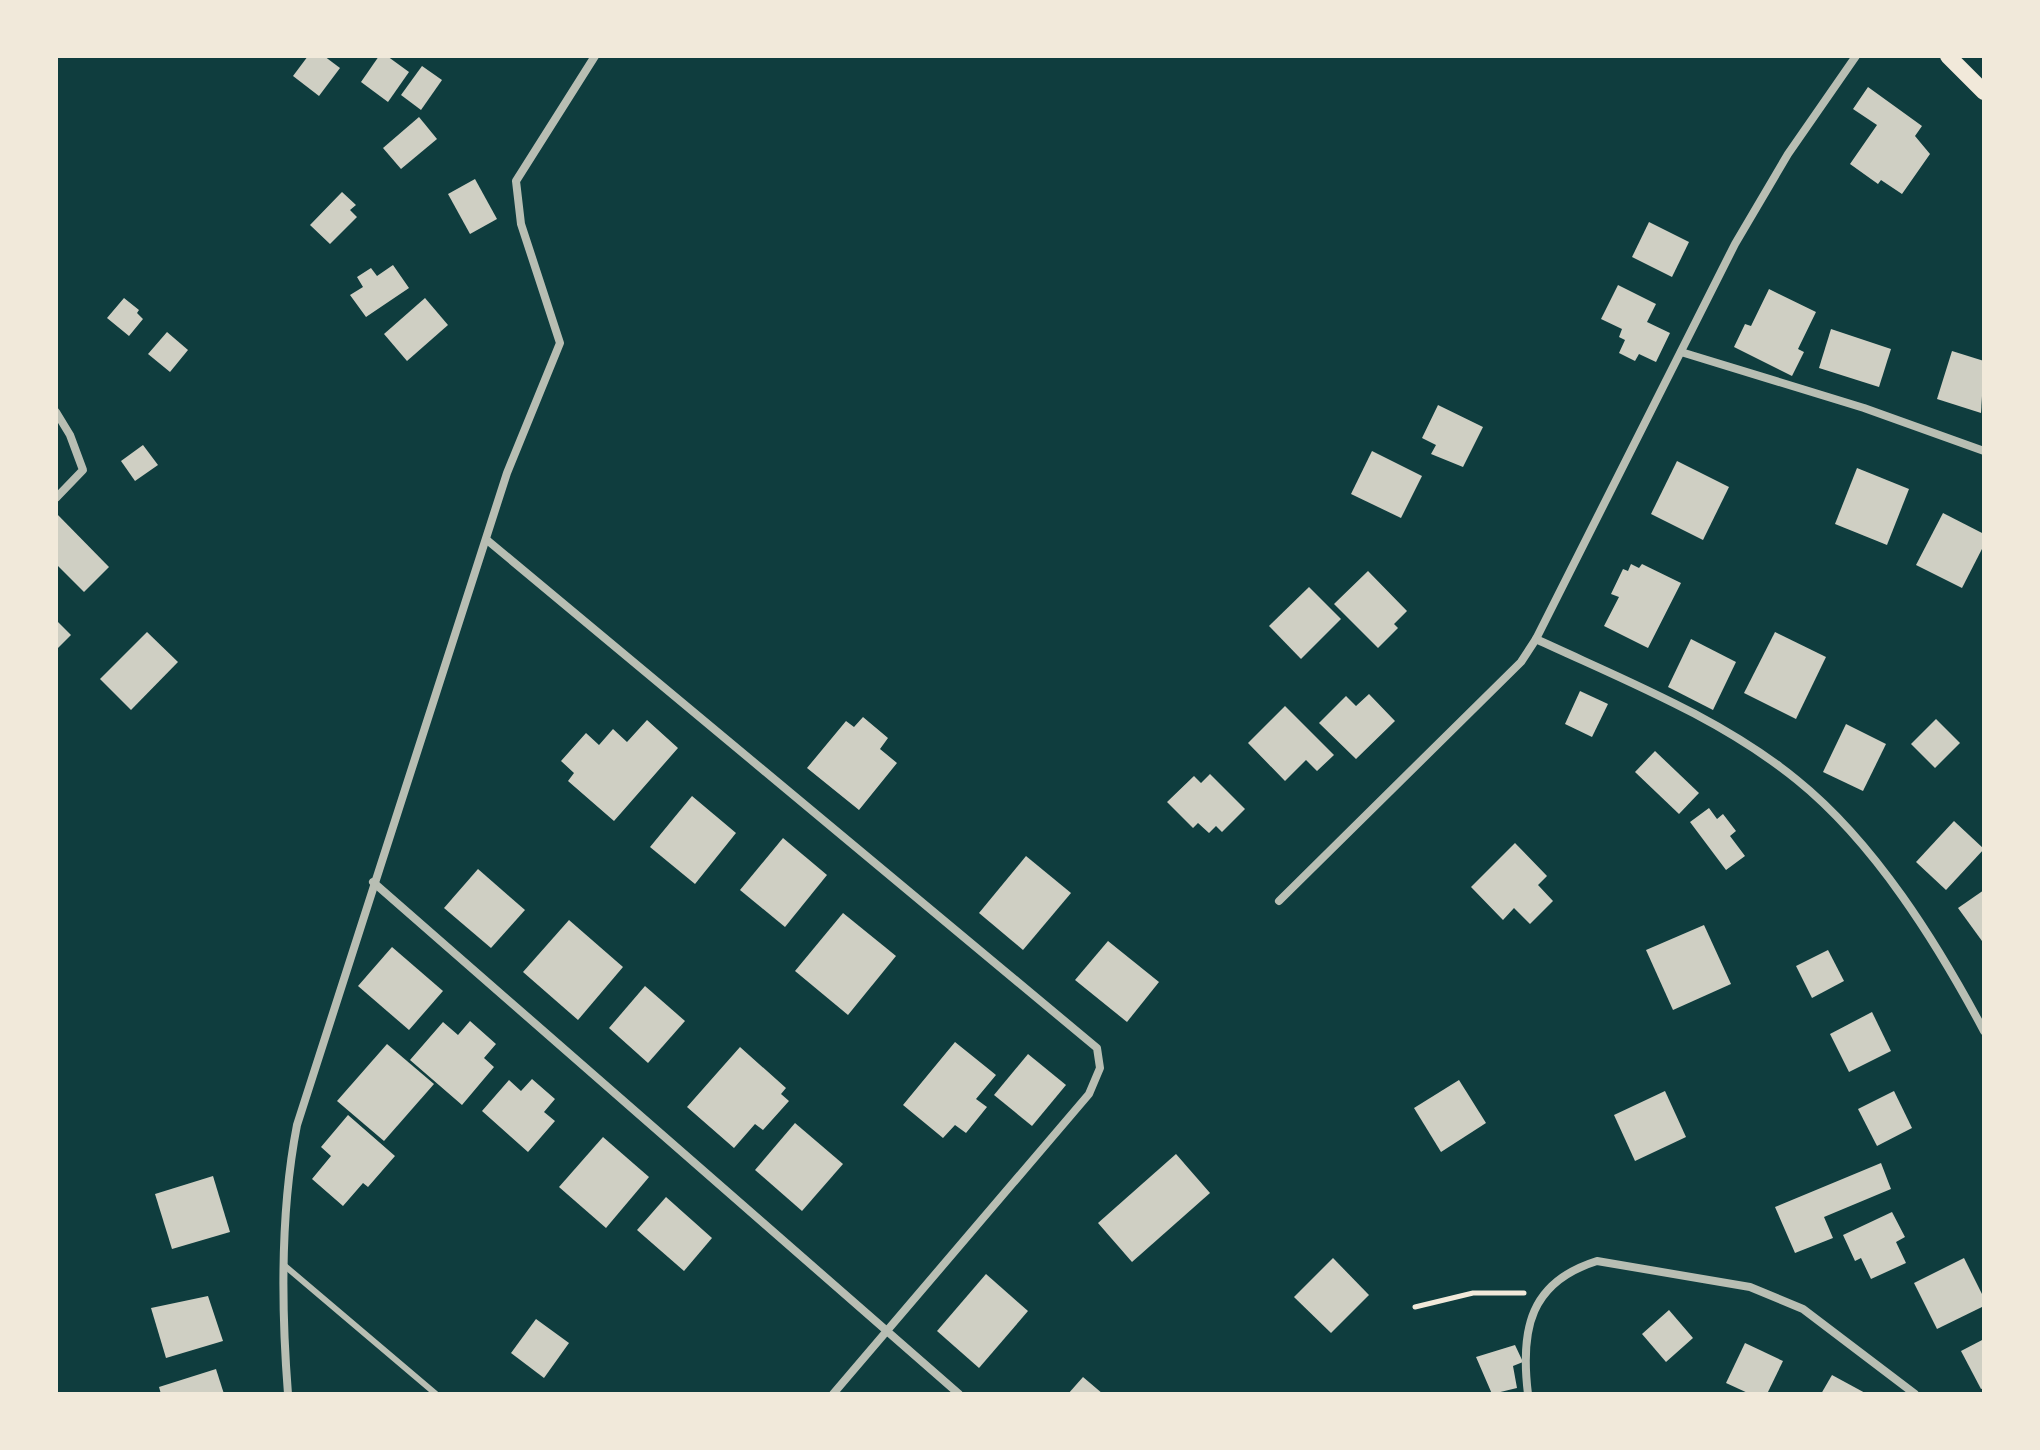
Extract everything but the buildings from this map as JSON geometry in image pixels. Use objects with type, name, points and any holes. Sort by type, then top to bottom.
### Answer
[{"type":"main road","points":[[1948,56],[1984,92]]},
{"type":"street","points":[[288,1394],[285,1266],[287,1175],[297,1125],[373,882],[442,683],[507,473],[560,343],[521,224],[516,181],[595,56]]},
{"type":"street","points":[[1279,901],[1521,662],[1536,639],[1735,244],[1780,166],[1856,56]]},
{"type":"street","points":[[1681,352],[1864,408],[1984,451]]},
{"type":"street","points":[[56,412],[70,435],[83,470],[56,498]]},
{"type":"street","points":[[487,540],[1097,1048],[1100,1068],[1089,1094],[885,1329],[833,1394]]},
{"type":"street","points":[[1536,639],[1642,688],[1744,743],[1796,778],[1832,811],[1864,849],[1944,957],[1984,1031]]},
{"type":"street","points":[[373,882],[959,1394]]},
{"type":"street","points":[[1528,1394],[1525,1374],[1531,1315],[1553,1282],[1573,1269],[1597,1261],[1750,1287],[1803,1309],[1899,1389],[1915,1394]]},
{"type":"lane","points":[[285,1266],[436,1394]]},
{"type":"path","points":[[1415,1307],[1473,1293],[1511,1291],[1542,1296]]}]
